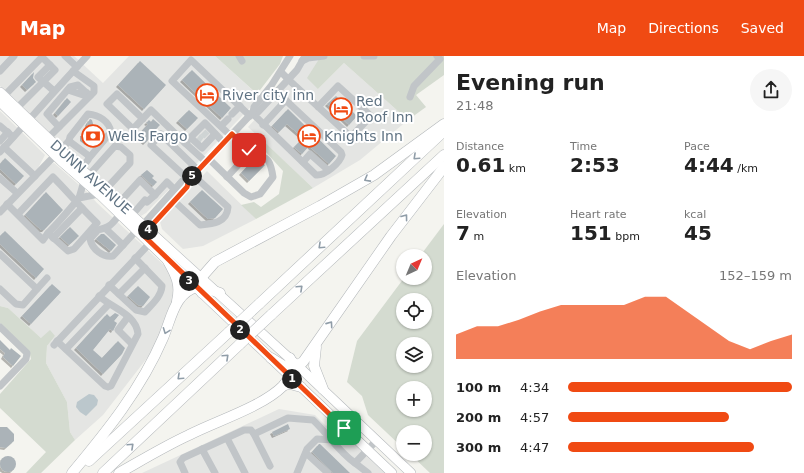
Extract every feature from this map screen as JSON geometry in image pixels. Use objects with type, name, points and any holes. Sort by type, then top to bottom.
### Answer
[{"type":"highway","points":[[176,305],[185,292],[200,286],[216,262],[374,176],[444,124]]},
{"type":"highway","points":[[76,473],[444,131]]},
{"type":"highway","points":[[103,473],[444,155]]},
{"type":"highway","points":[[119,473],[187,435],[262,402],[284,385],[293,370],[308,357],[316,343],[391,236],[444,167]]},
{"type":"highway","points":[[72,473],[114,423],[131,398],[160,344],[176,305],[179,292],[178,280],[168,261]]},
{"type":"highway","points":[[200,286],[220,293]]},
{"type":"highway","points":[[316,343],[314,366],[323,389]]},
{"type":"highway","points":[[271,358],[293,370]]},
{"type":"highway","points":[[290,358],[293,370]]},
{"type":"highway","points":[[284,385],[290,384],[301,386]]},
{"type":"main road","name":"DUNN AVENUE","points":[[1,99],[17,108],[26,122],[48,138],[57,152],[81,168],[86,178]]},
{"type":"main road","name":"DUNN AVENUE","points":[[1,99],[86,178],[102,192],[119,203],[132,215],[150,243],[168,261],[200,286]]},
{"type":"main road","name":"DUNN AVENUE","points":[[102,192],[120,214],[142,230],[271,358]]},
{"type":"main road","points":[[220,293],[290,358]]},
{"type":"main road","points":[[293,370],[301,386],[392,473]]},
{"type":"main road","points":[[293,370],[323,389],[411,473]]},
{"type":"street","points":[[0,71],[14,56]]},
{"type":"street","points":[[48,138],[89,95],[94,92],[94,86],[75,69],[66,56]]},
{"type":"street","points":[[35,176],[1,146],[5,131],[26,122],[88,56]]},
{"type":"street","points":[[120,214],[106,229],[98,230],[90,239],[91,243],[103,255],[113,256],[123,245],[174,201],[187,187],[193,175],[251,114],[254,107],[281,72],[290,56]]},
{"type":"street","points":[[251,114],[258,112],[289,80],[303,59],[320,56]]},
{"type":"street","points":[[364,56],[374,56]]},
{"type":"street","points":[[1,99],[42,57],[65,79]]},
{"type":"street","points":[[410,96],[414,86],[440,59]]},
{"type":"street","points":[[201,139],[209,158],[227,177],[251,197],[260,194],[273,177],[271,165],[267,158],[251,151],[172,81],[191,60],[240,106],[263,124],[316,175],[322,175],[340,160],[342,155],[341,152],[277,92]]},
{"type":"street","points":[[52,67],[38,77],[54,91]]},
{"type":"street","points":[[281,72],[318,107],[351,137],[371,116],[338,86],[318,107]]},
{"type":"street","points":[[17,108],[44,82]]},
{"type":"street","points":[[58,127],[47,114],[68,90],[72,86],[78,85],[89,95]]},
{"type":"street","points":[[143,119],[117,94],[107,104],[133,129],[143,119],[151,110],[201,139],[224,143]]},
{"type":"street","points":[[263,124],[286,100]]},
{"type":"street","points":[[221,126],[240,106]]},
{"type":"street","points":[[0,212],[69,141],[70,137],[88,114],[98,115],[110,127],[111,132],[81,168]]},
{"type":"street","points":[[174,201],[200,225],[215,224],[224,218],[228,213],[228,207],[193,175],[151,145],[154,140],[161,134],[193,175]]},
{"type":"street","points":[[201,139],[209,158]]},
{"type":"street","points":[[69,141],[72,141],[89,158]]},
{"type":"street","points":[[51,236],[78,199],[86,178],[115,146],[121,147],[130,155],[130,163],[102,192],[78,199]]},
{"type":"street","points":[[227,177],[251,151]]},
{"type":"street","points":[[303,162],[310,154],[328,170]]},
{"type":"street","points":[[142,230],[174,189],[182,181],[193,175]]},
{"type":"street","points":[[18,214],[53,177],[78,199],[82,208],[97,223],[74,249],[68,251],[51,236]]},
{"type":"street","points":[[0,178],[17,194]]},
{"type":"street","points":[[119,203],[140,180],[155,195]]},
{"type":"street","points":[[132,215],[145,200],[147,202],[167,182],[174,189]]},
{"type":"street","points":[[7,204],[43,240],[51,236],[82,208]]},
{"type":"street","points":[[106,229],[123,245]]},
{"type":"street","points":[[99,296],[108,305],[119,308],[137,326],[138,334],[111,386],[108,387],[66,349],[55,343],[99,296],[110,285],[135,258],[150,243]]},
{"type":"street","points":[[0,254],[38,289]]},
{"type":"street","points":[[110,285],[136,310],[144,312],[157,298],[162,292],[162,286],[135,258]]},
{"type":"street","points":[[119,294],[145,268]]},
{"type":"street","points":[[0,290],[16,304],[23,305],[47,278]]},
{"type":"street","points":[[66,349],[108,305]]},
{"type":"street","points":[[128,318],[118,330],[132,344]]},
{"type":"street","points":[[0,327],[27,353],[26,359],[0,386]]},
{"type":"street","points":[[185,473],[181,460],[227,438],[249,430],[257,433],[288,418],[306,418],[313,420],[333,440],[343,455],[365,472]]},
{"type":"street","points":[[333,440],[344,428]]},
{"type":"street","points":[[257,433],[270,466]]},
{"type":"street","points":[[227,438],[245,473]]},
{"type":"street","points":[[297,473],[306,453],[317,439],[333,440]]},
{"type":"street","points":[[355,463],[376,441]]},
{"type":"street","points":[[202,450],[214,473]]},
{"type":"street","points":[[306,453],[328,473]]},
{"type":"shaded area","points":[[0,56],[74,56],[103,83],[129,56],[215,56],[260,97],[197,163],[187,171],[146,213],[141,216],[80,162],[0,86]]},
{"type":"shaded area","points":[[215,56],[283,56],[280,64],[257,94]]},
{"type":"shaded area","points":[[308,56],[321,56],[318,89],[344,63],[408,120],[360,160],[313,188],[248,127],[297,73]]},
{"type":"shaded area","points":[[321,56],[444,56],[444,75],[416,95],[426,107],[408,120],[344,63],[318,89],[307,78]]},
{"type":"shaded area","points":[[0,111],[45,155],[38,168],[0,208]]},
{"type":"shaded area","points":[[258,136],[313,188],[256,219],[241,205],[254,202],[261,207],[279,194],[283,171],[265,151],[253,147]]},
{"type":"shaded area","points":[[54,163],[86,191],[168,269],[172,274],[175,297],[154,349],[103,415],[75,440],[70,432],[67,402],[46,363],[47,346],[55,336],[41,338],[8,308],[0,306],[0,216],[51,164]]},
{"type":"shaded area","points":[[207,171],[256,219],[203,246],[183,249],[162,229],[160,222]]},
{"type":"shaded area","points":[[444,224],[444,473],[430,473],[417,461],[432,461],[432,425],[396,425],[396,441],[368,415],[362,396],[347,382],[357,341],[399,285],[432,285],[432,249],[425,249]]},
{"type":"shaded area","points":[[0,306],[8,308],[41,338],[50,330],[55,336],[47,346],[46,363],[67,402],[70,432],[75,440],[41,473],[26,473],[46,452],[0,408],[0,394],[31,359],[29,351],[0,323]]},
{"type":"shaded area","points":[[89,394],[94,395],[98,400],[97,405],[86,416],[76,407],[77,402]]},
{"type":"shaded area","points":[[279,409],[315,415],[326,426],[332,421],[387,473],[142,473]]},
{"type":"building","points":[[140,61],[166,85],[144,109],[118,85]]},
{"type":"building","name":"River city inn","points":[[192,70],[231,108],[222,118],[182,80]]},
{"type":"building","points":[[34,72],[33,78],[36,82],[27,90],[22,85]]},
{"type":"building","name":"Red Roof Inn","points":[[336,96],[357,116],[349,125],[327,104]]},
{"type":"building","points":[[67,98],[71,102],[58,116],[55,113]]},
{"type":"building","name":"Knights Inn","points":[[288,109],[336,156],[329,164],[309,146],[302,154],[294,147],[303,138],[287,124],[279,132],[272,126]]},
{"type":"building","points":[[189,110],[198,118],[187,129],[178,121]]},
{"type":"building","name":"Wells Fargo","points":[[90,119],[92,120],[95,131],[102,131],[102,134],[95,144],[87,143],[82,139],[82,134],[85,134],[85,131],[90,131],[87,124]]},
{"type":"building","points":[[153,119],[160,125],[145,143],[137,136],[148,124],[146,123],[149,120],[151,122]]},
{"type":"building","points":[[5,158],[24,176],[16,184],[0,169],[0,164]]},
{"type":"building","points":[[258,160],[265,165],[249,181],[241,173],[252,161],[255,164]]},
{"type":"building","points":[[147,170],[154,176],[152,178],[157,182],[153,186],[141,175]]},
{"type":"building","points":[[202,190],[223,209],[215,218],[208,219],[190,202]]},
{"type":"building","points":[[46,192],[63,210],[44,230],[41,230],[25,215]]},
{"type":"building","points":[[70,227],[79,236],[69,245],[60,237]]},
{"type":"building","points":[[5,231],[44,269],[36,278],[0,244],[0,236]]},
{"type":"building","points":[[101,234],[104,234],[116,245],[111,251],[96,239]]},
{"type":"building","points":[[52,284],[61,292],[31,324],[22,316]]},
{"type":"building","points":[[138,286],[150,297],[143,306],[138,305],[128,296]]},
{"type":"building","points":[[115,313],[119,315],[114,321],[117,323],[113,331],[110,329],[93,350],[102,358],[118,341],[125,348],[122,354],[103,374],[76,348],[107,314],[110,317]]},
{"type":"building","points":[[0,340],[10,350],[11,348],[21,356],[13,366],[3,357],[5,353],[0,349]]},
{"type":"building","points":[[288,424],[290,429],[274,436],[272,432]]},
{"type":"building","points":[[0,427],[7,427],[14,434],[14,441],[6,448],[0,447]]},
{"type":"building","points":[[319,444],[350,473],[333,473],[312,452]]},
{"type":"building","points":[[5,456],[11,456],[16,461],[14,470],[11,472],[5,472],[0,467],[0,461]]},
{"type":"tunnel","points":[[203,132],[207,136]]},
{"type":"tunnel","points":[[198,137],[202,140]]},
{"type":"place","name":"River city inn","points":[[207,95]]},
{"type":"place","name":"Red Roof Inn","points":[[341,109]]},
{"type":"place","name":"Wells Fargo","points":[[93,136]]},
{"type":"place","name":"Knights Inn","points":[[309,136]]},
{"type":"route","points":[[249,150],[232,134],[189,180],[187,187],[143,235],[168,261],[344,428]]}]
